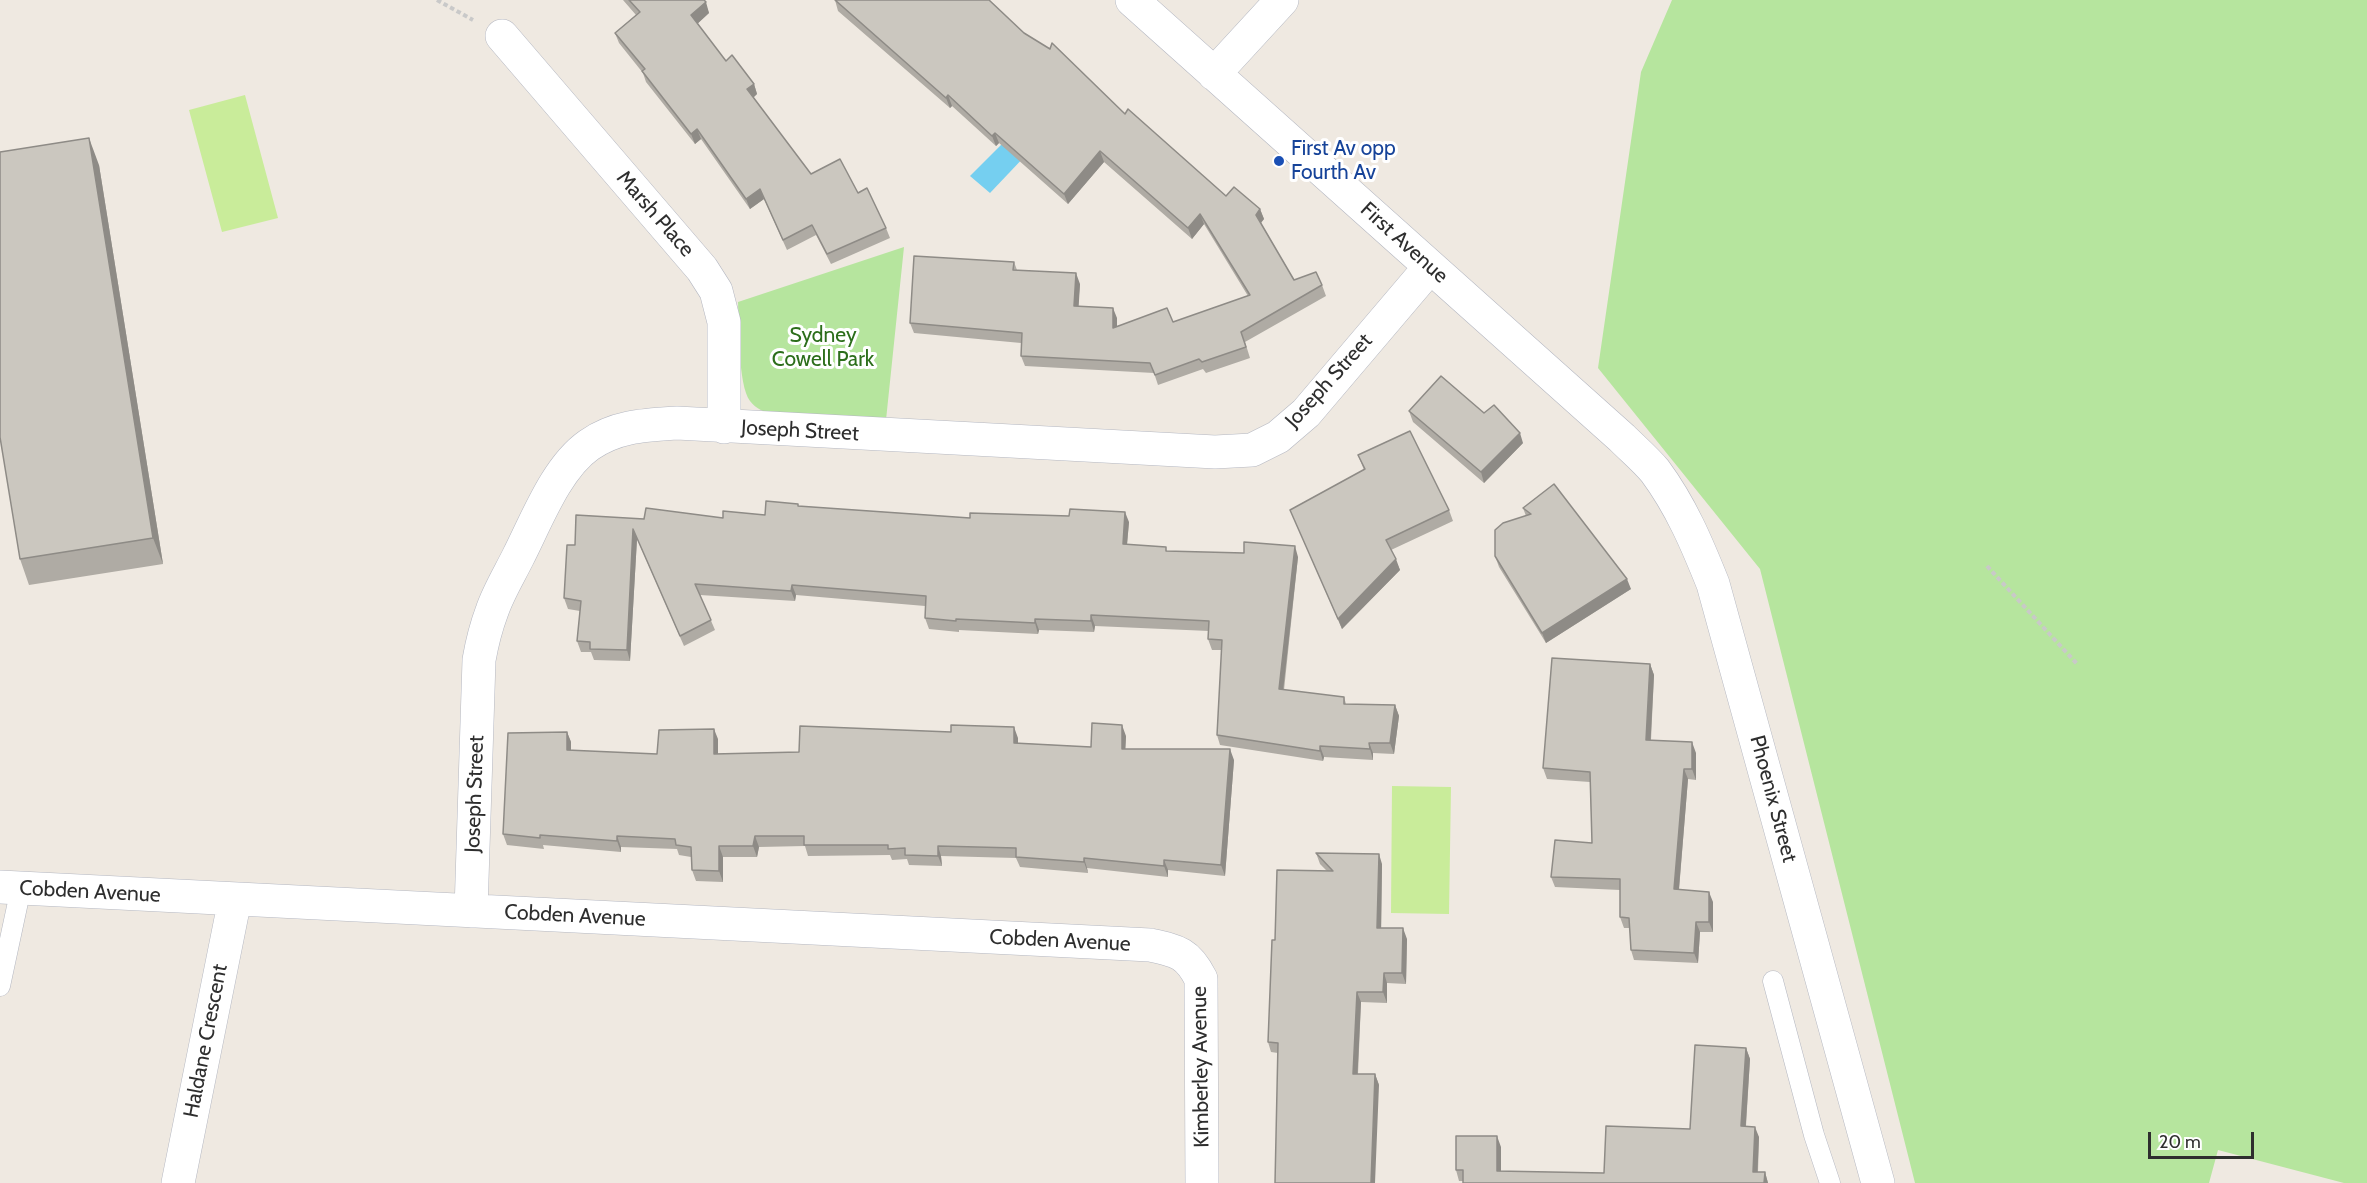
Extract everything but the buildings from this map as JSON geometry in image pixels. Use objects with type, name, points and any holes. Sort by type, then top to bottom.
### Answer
[{"type":"street","name":"First Avenue","points":[[1132,0],[1622,438]]},
{"type":"street","points":[[1215,74],[1282,0]]},
{"type":"street","name":"Marsh Place","points":[[502,36],[702,269],[716,291],[724,322],[724,427]]},
{"type":"street","name":"Joseph Street","points":[[471,911],[479,660],[484,635],[492,609],[545,504],[573,459],[587,446],[603,436],[630,426],[677,423],[1215,452],[1252,450],[1278,437],[1306,413],[1430,267]]},
{"type":"street","name":"Phoenix Street","points":[[1622,438],[1654,470],[1676,503],[1694,534],[1713,584],[1878,1183]]},
{"type":"street","name":"Cobden Avenue","points":[[10,888],[1150,945]]},
{"type":"street","name":"Haldane Crescent","points":[[178,1183],[235,898]]},
{"type":"street","name":"Kimberley Avenue","points":[[1150,945],[1172,949],[1192,962],[1201,979],[1202,1183]]},
{"type":"lane","points":[[0,986],[10,888]]},
{"type":"lane","points":[[1773,981],[1814,1135],[1830,1183]]},
{"type":"path","points":[[437,0],[458,12]]},
{"type":"path","points":[[1987,566],[2078,665]]},
{"type":"green space","points":[[1672,0],[2367,0],[2367,1183],[2344,1183],[2218,1150],[2209,1183],[1915,1183],[1760,569],[1598,368],[1641,72]]},
{"type":"green space","points":[[245,95],[278,218],[222,232],[189,110]]},
{"type":"green space","name":"Sydney Cowell Park","points":[[904,247],[886,420],[774,416],[752,404],[746,393],[741,369],[738,302]]},
{"type":"green space","points":[[1392,786],[1451,787],[1449,914],[1391,913]]},
{"type":"water","points":[[1009,137],[1027,154],[990,193],[970,176]]},
{"type":"place","name":"First Av opp Fourth Av","points":[[1279,161]]}]
